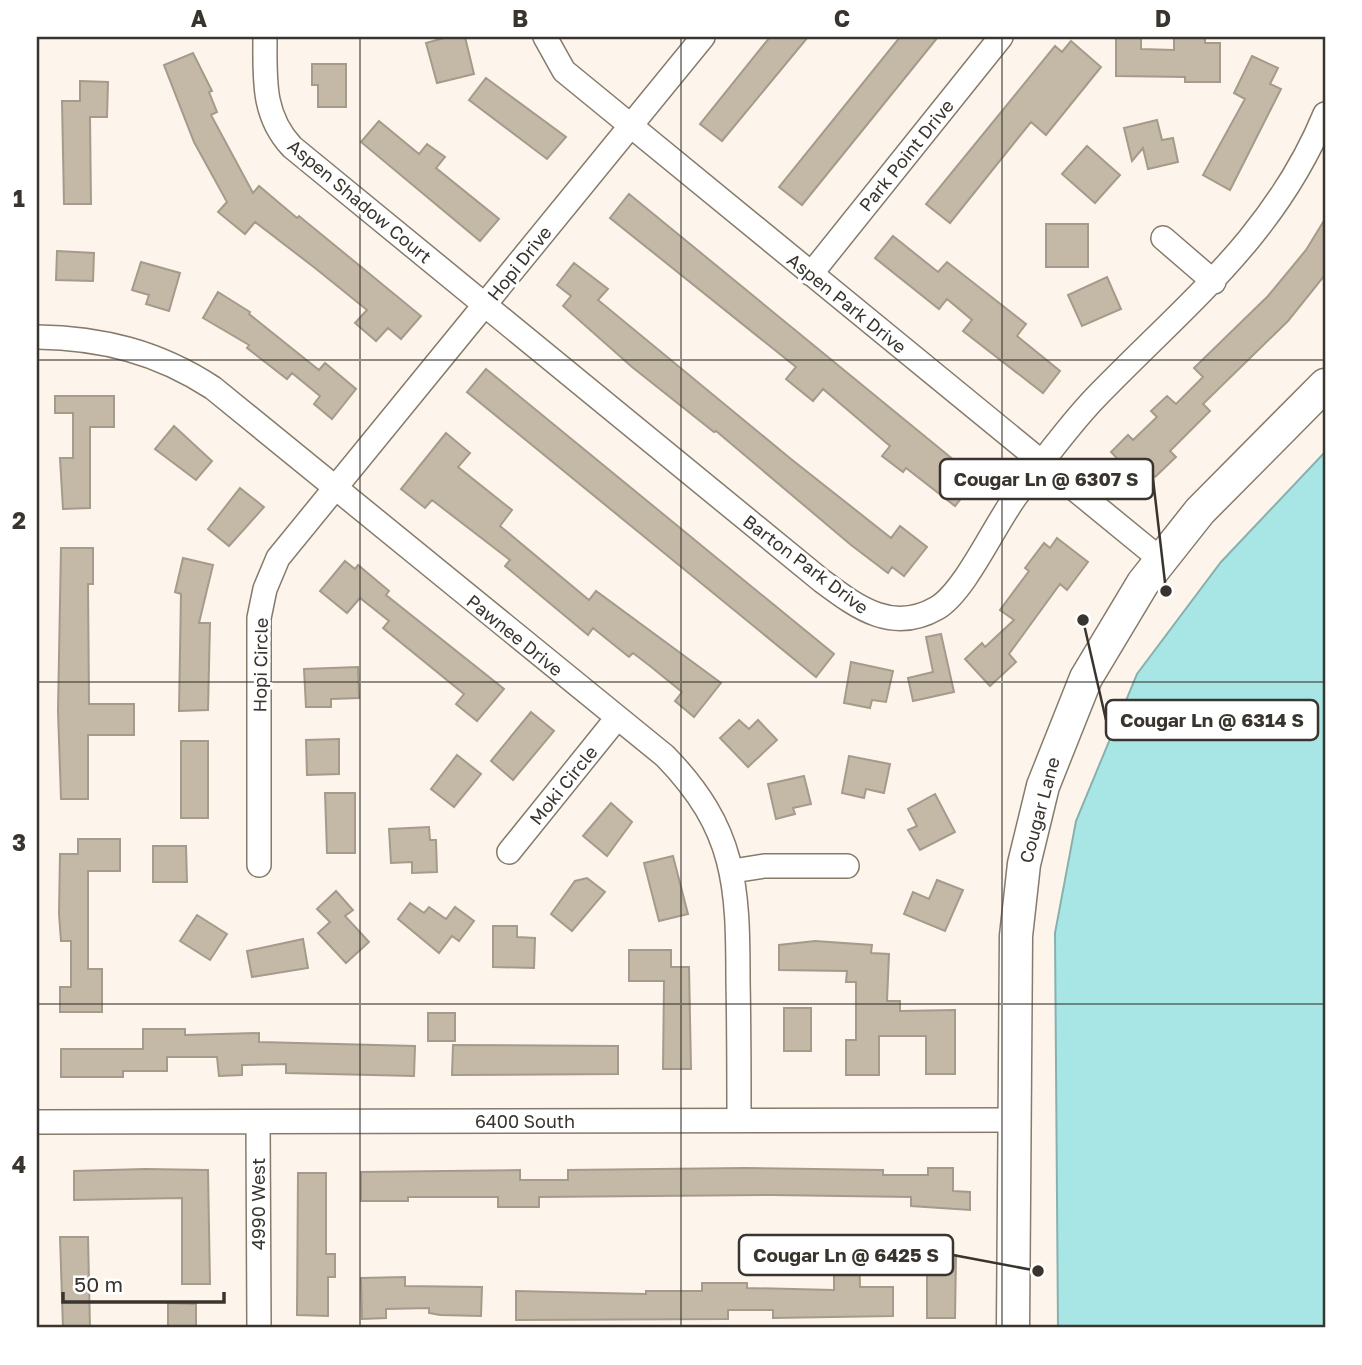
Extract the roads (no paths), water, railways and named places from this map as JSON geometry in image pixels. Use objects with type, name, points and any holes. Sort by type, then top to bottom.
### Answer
[{"type":"main road","name":"Cougar Lane","points":[[1013,1328],[1016,936],[1032,824],[1056,747],[1086,678],[1123,614],[1160,559],[1213,496],[1325,386]]},
{"type":"street","name":"Aspen Shadow Court","points":[[265,37],[267,102],[273,122],[285,139],[485,305]]},
{"type":"street","name":"Aspen Park Drive","points":[[545,37],[564,71],[1160,559]]},
{"type":"street","name":"Hopi Drive","points":[[335,489],[703,37]]},
{"type":"street","name":"Park Point Drive","points":[[811,274],[1001,37]]},
{"type":"street","name":"Barton Park Drive","points":[[485,305],[822,581],[869,614],[887,619],[921,614],[946,601],[1018,493],[1086,407],[1238,257],[1274,207],[1307,153],[1325,114]]},
{"type":"street","points":[[1163,238],[1214,282]]},
{"type":"street","name":"Pawnee Drive","points":[[37,337],[100,341],[171,363],[213,388],[665,756],[695,790],[718,829],[733,871],[738,916],[739,1121]]},
{"type":"street","name":"Hopi Circle","points":[[259,865],[259,632],[262,603],[278,558],[335,489]]},
{"type":"street","name":"Moki Circle","points":[[509,852],[617,718]]},
{"type":"street","points":[[733,871],[764,866],[847,866]]},
{"type":"street","name":"6400 South","points":[[37,1122],[1013,1120]]},
{"type":"street","name":"4990 West","points":[[257,1122],[259,1328]]},
{"type":"water","points":[[1325,452],[1325,1328],[1058,1328],[1055,933],[1076,821],[1137,674],[1221,562]]},
{"type":"place","name":"Cougar Ln @ 6307 S","points":[[1166,591]]},
{"type":"place","name":"Cougar Ln @ 6314 S","points":[[1083,620]]},
{"type":"place","name":"Cougar Ln @ 6425 S","points":[[1038,1271]]}]
